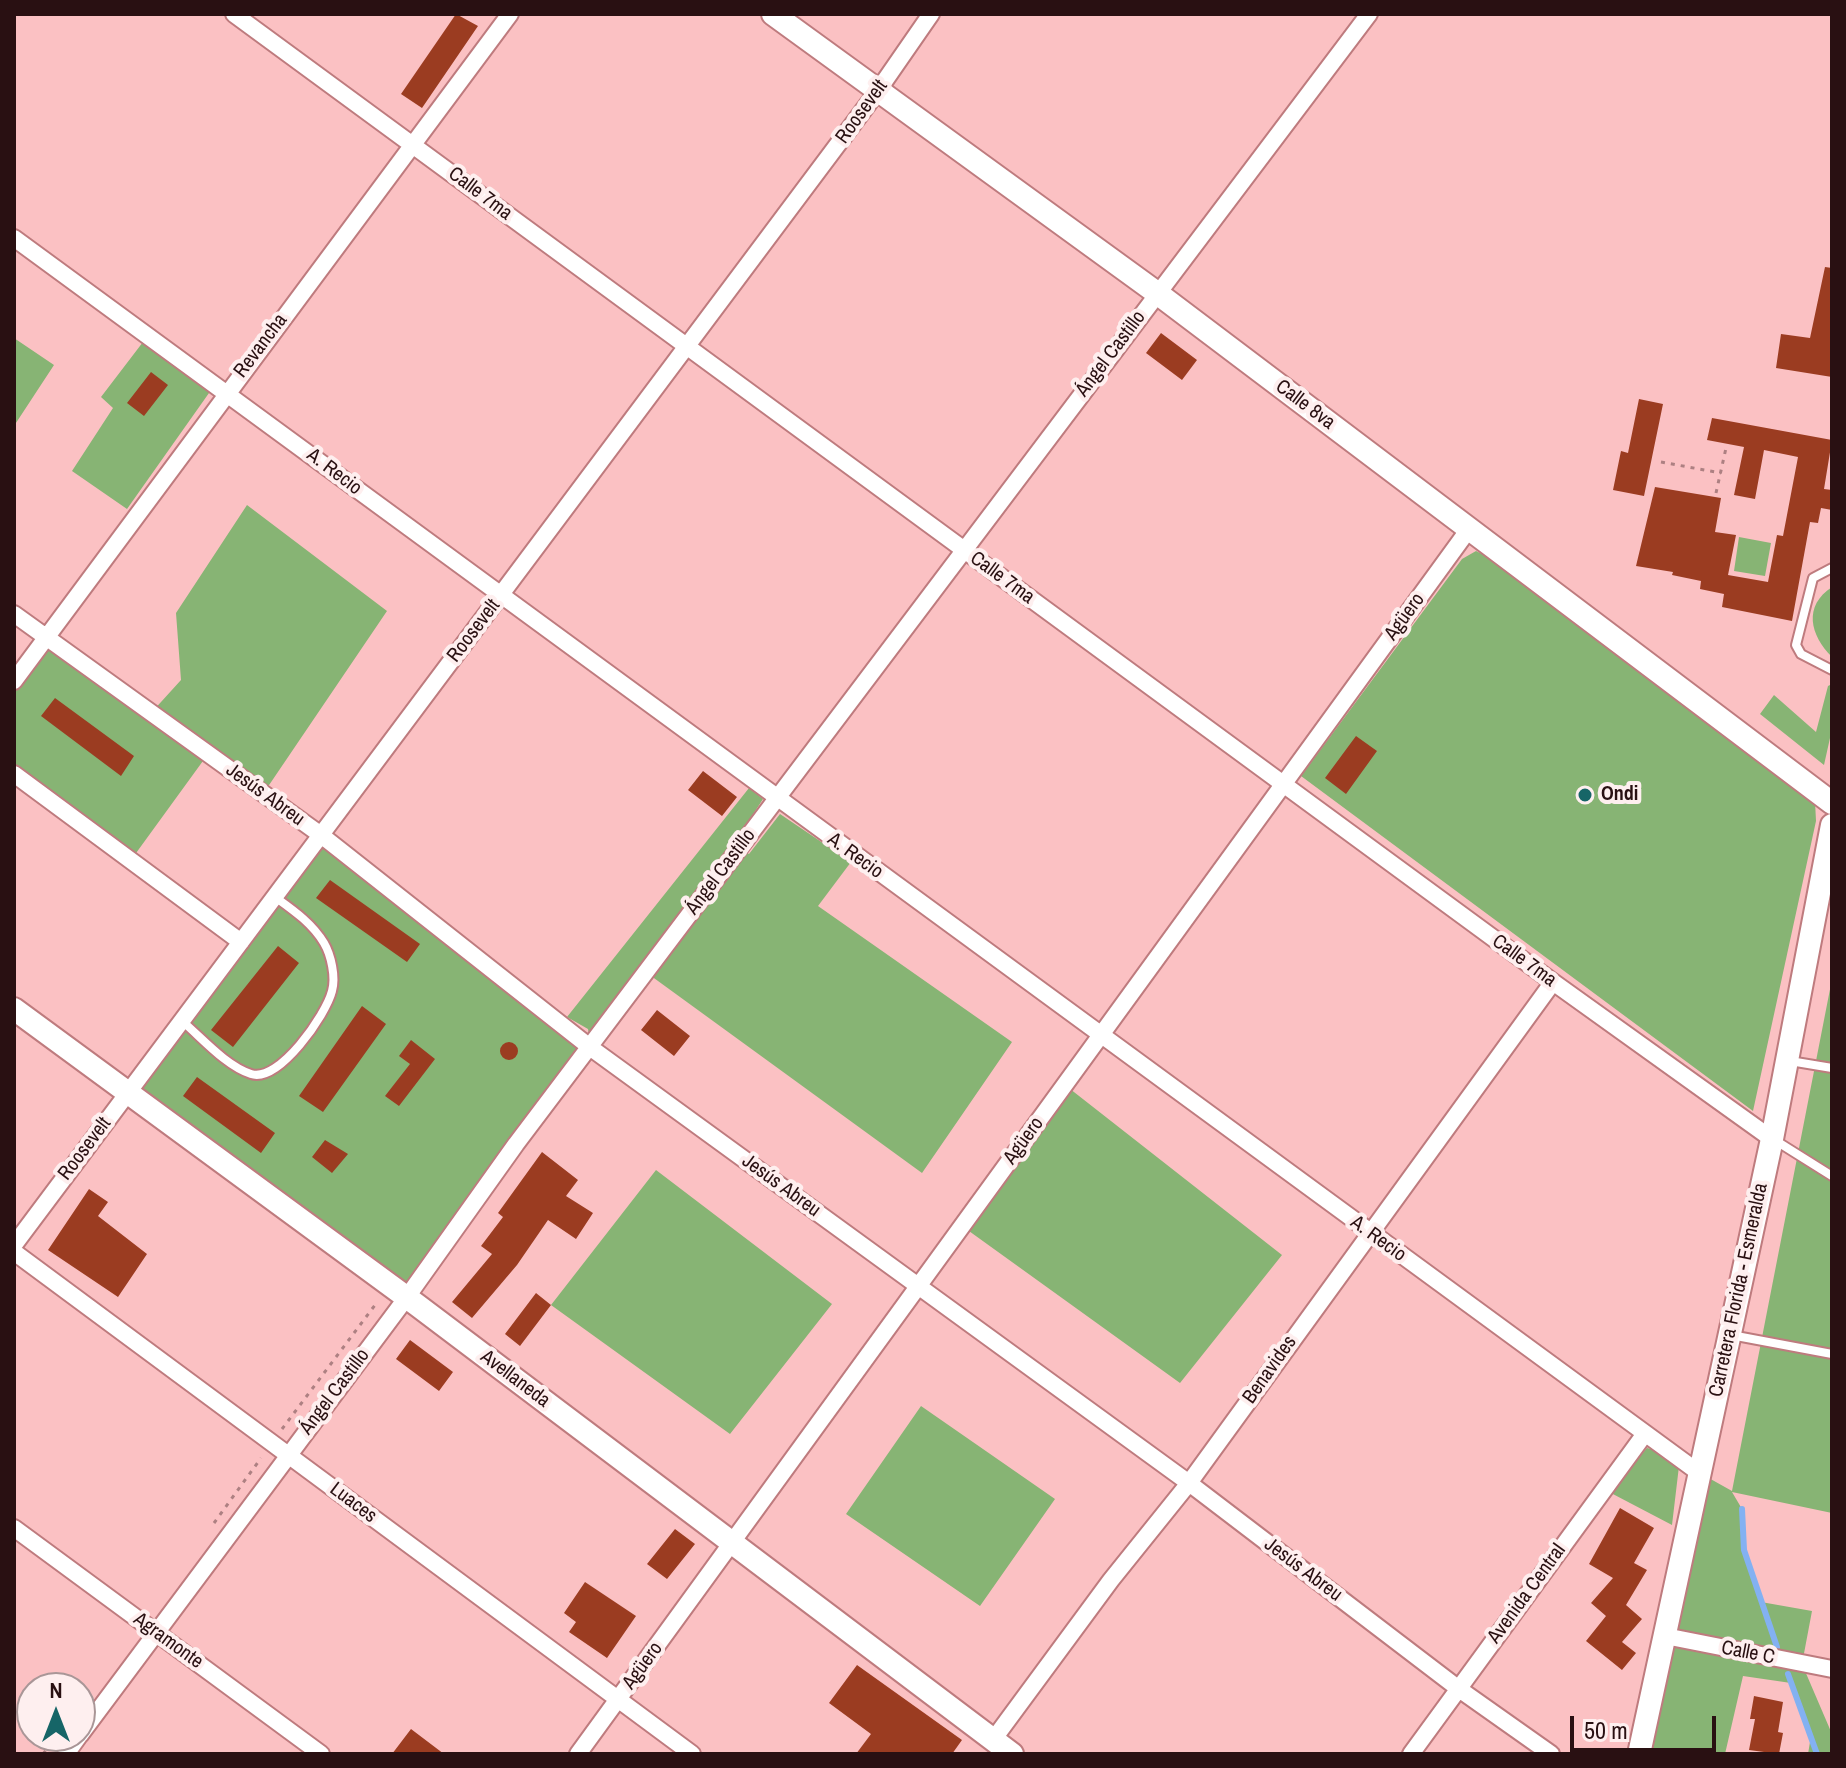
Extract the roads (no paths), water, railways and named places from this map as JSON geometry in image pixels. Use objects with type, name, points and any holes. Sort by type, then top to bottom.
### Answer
[{"type":"street","name":"Calle 7ma","points":[[234,14],[1283,785],[1772,1139]]},
{"type":"street","name":"Revancha","points":[[14,681],[510,14]]},
{"type":"street","name":"Calle 8va","points":[[773,14],[1157,293],[1832,803]]},
{"type":"street","name":"Roosevelt","points":[[14,1245],[877,92],[931,14]]},
{"type":"street","name":"Ángel Castillo","points":[[96,1714],[288,1455],[398,1291],[591,1048],[776,798],[1369,14]]},
{"type":"street","name":"A. Recio","points":[[14,238],[1698,1472]]},
{"type":"street","name":"Agüero","points":[[578,1754],[1469,529]]},
{"type":"street","name":"Jesús Abreu","points":[[14,614],[321,835],[591,1048],[1189,1483],[1459,1689],[1551,1754]]},
{"type":"street","points":[[14,774],[241,942]]},
{"type":"street","name":"Carretera Florida - Esmeralda","points":[[1639,1754],[1772,1139],[1832,825]]},
{"type":"street","name":"Benavides","points":[[988,1747],[1111,1580],[1189,1483],[1368,1232],[1553,982]]},
{"type":"street","name":"Avellaneda","points":[[14,1009],[398,1291],[731,1545],[988,1747],[1012,1754]]},
{"type":"street","name":"Luaces","points":[[14,1252],[692,1754]]},
{"type":"street","name":"Avenida Central","points":[[1411,1754],[1644,1435]]},
{"type":"street","name":"Agramonte","points":[[14,1528],[321,1754]]},
{"type":"street","name":"Calle C","points":[[1665,1636],[1832,1669]]},
{"type":"lane","points":[[1832,568],[1813,578],[1796,645],[1801,654],[1832,670]]},
{"type":"lane","points":[[182,1021],[238,1067],[254,1075],[267,1072],[301,1044],[323,1015],[333,988],[332,968],[325,944],[308,922],[275,897]]},
{"type":"lane","points":[[1785,1061],[1832,1068]]},
{"type":"lane","points":[[1772,1139],[1832,1176]]},
{"type":"lane","points":[[1730,1335],[1832,1354]]},
{"type":"waterway","points":[[1742,1509],[1744,1550],[1777,1647]]},
{"type":"waterway","points":[[1788,1674],[1817,1754]]},
{"type":"place","name":"Ondi","points":[[1585,795]]}]
